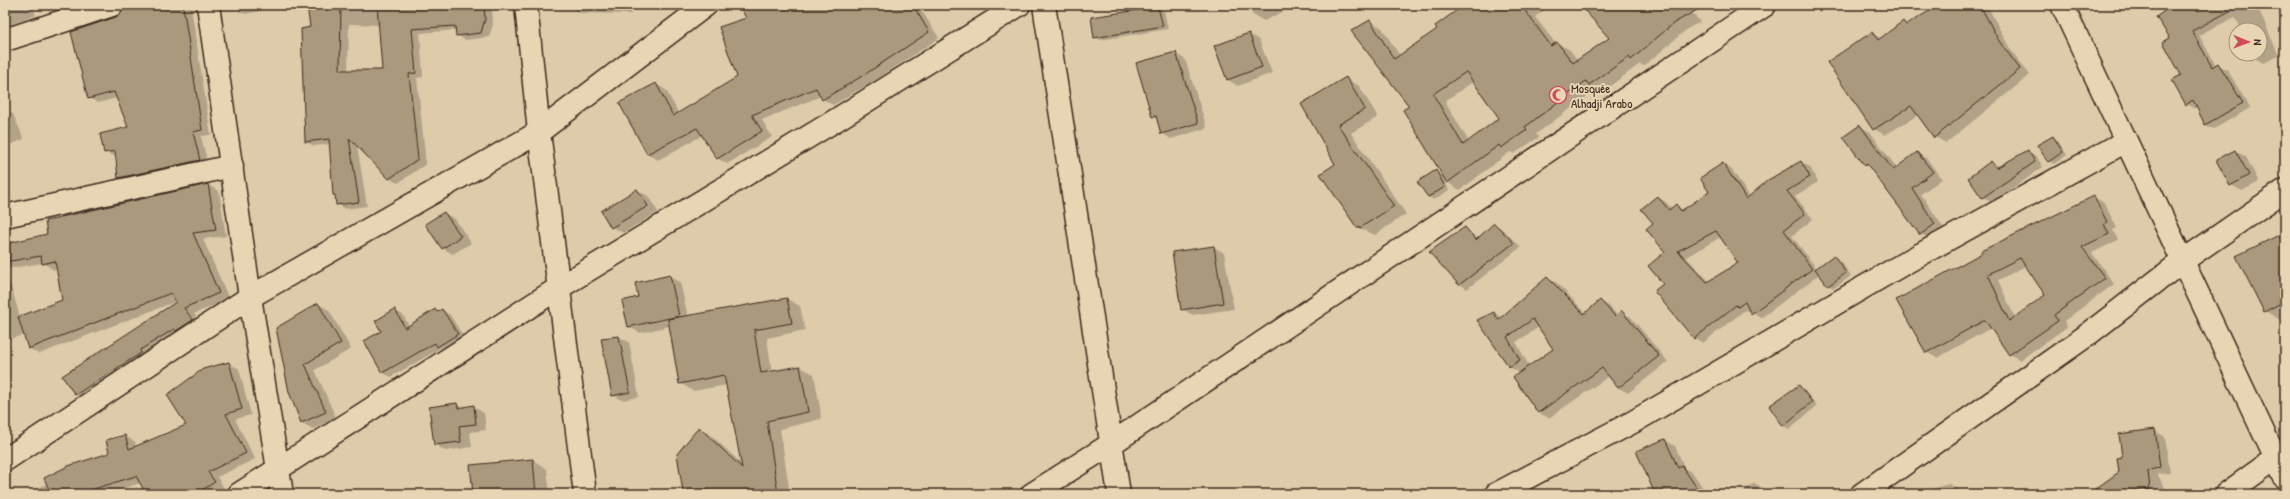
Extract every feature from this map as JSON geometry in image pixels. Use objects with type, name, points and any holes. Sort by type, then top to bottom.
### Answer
[{"type":"street","points":[[5,40],[112,5]]},
{"type":"street","points":[[208,5],[250,297],[282,494]]},
{"type":"street","points":[[526,5],[539,132],[560,286],[585,494]]},
{"type":"street","points":[[5,460],[250,297],[539,132],[706,5]]},
{"type":"street","points":[[239,494],[560,286],[836,120],[1019,5]]},
{"type":"street","points":[[1044,5],[1119,494]]},
{"type":"street","points":[[1032,494],[1111,444],[1765,5]]},
{"type":"street","points":[[2062,5],[2184,260],[2285,478]]},
{"type":"street","points":[[1496,494],[1633,422],[1905,263],[2126,141]]},
{"type":"street","points":[[5,216],[232,166]]},
{"type":"street","points":[[1862,494],[2086,336],[2184,260],[2285,190]]},
{"type":"street","points":[[2226,494],[2276,458]]},
{"type":"building","points":[[166,5],[183,5],[202,130],[193,132],[200,160],[118,178],[115,151],[104,153],[100,134],[128,127],[114,92],[88,99],[71,32],[116,17],[123,10]]},
{"type":"building","points":[[307,5],[341,5],[340,70],[382,70],[377,5],[437,5],[437,9],[484,5],[485,19],[481,33],[456,36],[455,26],[412,29],[416,73],[409,74],[418,159],[389,179],[349,138],[359,202],[336,205],[335,195],[333,195],[329,139],[305,142],[301,29],[310,27]]},
{"type":"building","points":[[739,5],[913,5],[929,32],[864,75],[822,100],[816,88],[752,115],[762,131],[717,159],[697,128],[647,154],[619,103],[656,83],[673,116],[737,77],[719,27],[746,18]]},
{"type":"building","points":[[1464,5],[1521,5],[1551,46],[1557,42],[1573,63],[1609,38],[1580,5],[1706,5],[1674,23],[1631,60],[1629,57],[1589,85],[1586,81],[1525,127],[1527,130],[1501,148],[1499,145],[1447,183],[1403,110],[1409,106],[1351,31],[1370,20],[1394,59],[1437,29],[1435,26]],"holes":[[[1466,72],[1499,118],[1463,145],[1433,94]]]},
{"type":"building","points":[[1939,5],[1980,5],[1999,41],[2020,69],[1934,138],[1911,106],[1873,130],[1827,62],[1872,32],[1878,40],[1903,21],[1906,25]]},
{"type":"building","points":[[2173,5],[2241,5],[2192,31],[2212,67],[2218,63],[2243,103],[2205,125],[2193,100],[2186,105],[2172,80],[2181,75],[2163,42],[2170,38],[2156,17]]},
{"type":"building","points":[[1158,7],[1163,26],[1094,38],[1091,17]]},
{"type":"building","points":[[1249,33],[1262,67],[1227,80],[1214,46]]},
{"type":"building","points":[[1176,52],[1198,123],[1161,134],[1156,116],[1152,117],[1136,63]]},
{"type":"building","points":[[1346,77],[1365,109],[1338,125],[1394,206],[1360,228],[1359,226],[1357,228],[1320,174],[1335,164],[1301,104]]},
{"type":"building","points":[[1860,125],[1893,170],[1917,152],[1933,172],[1912,188],[1935,224],[1920,235],[1867,164],[1865,166],[1843,137]]},
{"type":"building","points":[[2053,136],[2063,152],[2048,162],[2037,145]]},
{"type":"building","points":[[2028,150],[2035,162],[1982,198],[1968,178],[1991,161],[1996,168]]},
{"type":"building","points":[[2235,150],[2249,175],[2230,186],[2216,160]]},
{"type":"building","points":[[1801,161],[1810,177],[1787,191],[1805,214],[1784,230],[1812,269],[1751,314],[1745,302],[1738,307],[1736,305],[1694,339],[1654,291],[1663,284],[1648,266],[1665,252],[1646,229],[1653,223],[1641,209],[1657,196],[1669,210],[1676,204],[1681,211],[1709,192],[1700,178],[1723,163],[1746,199],[1768,180]],"holes":[[[1716,231],[1738,263],[1707,282],[1678,251]]]},
{"type":"building","points":[[1436,170],[1445,187],[1428,197],[1417,182]]},
{"type":"building","points":[[208,184],[216,230],[193,233],[219,293],[184,308],[193,320],[176,331],[174,329],[140,350],[141,353],[75,395],[62,376],[176,302],[171,293],[28,349],[18,317],[62,300],[55,261],[42,264],[41,256],[5,262],[5,244],[47,234],[45,221]]},
{"type":"building","points":[[637,189],[648,206],[611,228],[601,211]]},
{"type":"building","points":[[2094,196],[2107,222],[2104,224],[2109,234],[2082,247],[2105,278],[2054,315],[2058,321],[2009,355],[1985,320],[1926,353],[1896,300],[1982,253],[1981,251]],"holes":[[[2020,258],[2045,295],[2009,321],[1988,274]]]},
{"type":"building","points":[[444,212],[461,236],[442,249],[425,224]]},
{"type":"building","points":[[1494,223],[1514,243],[1459,285],[1429,252],[1465,227],[1476,240]]},
{"type":"building","points":[[2279,235],[2285,249],[2285,301],[2264,312],[2236,256]]},
{"type":"building","points":[[1214,246],[1223,303],[1181,310],[1172,252]]},
{"type":"building","points":[[1834,255],[1846,273],[1828,286],[1815,269]]},
{"type":"building","points":[[670,275],[679,316],[628,327],[622,301],[638,297],[635,283]]},
{"type":"building","points":[[1547,277],[1584,314],[1600,300],[1615,316],[1621,310],[1659,356],[1618,388],[1602,368],[1538,413],[1513,377],[1553,349],[1533,319],[1507,337],[1520,360],[1509,367],[1477,320],[1494,312],[1498,320]]},
{"type":"building","points":[[787,298],[792,323],[754,330],[761,373],[800,366],[808,412],[767,421],[778,494],[708,494],[707,489],[683,492],[677,454],[699,427],[742,468],[724,375],[679,384],[668,319]]},
{"type":"building","points":[[318,303],[341,343],[305,364],[326,412],[301,423],[289,392],[276,328]]},
{"type":"building","points":[[395,309],[405,328],[435,309],[437,312],[442,309],[458,334],[437,347],[435,343],[382,373],[364,341],[381,331],[375,321]]},
{"type":"building","points":[[619,336],[630,392],[612,396],[601,338]]},
{"type":"building","points":[[229,362],[242,409],[226,414],[246,453],[208,472],[215,482],[196,494],[146,494],[136,476],[78,494],[51,494],[44,478],[68,466],[109,453],[106,440],[125,435],[129,449],[186,425],[167,395],[203,369]]},
{"type":"building","points":[[1799,385],[1812,402],[1783,426],[1769,406]]},
{"type":"building","points":[[457,403],[458,408],[474,405],[476,424],[459,426],[461,442],[434,445],[429,407]]},
{"type":"building","points":[[2155,429],[2160,467],[2148,471],[2150,489],[2131,491],[2132,494],[2088,494],[2119,472],[2117,458],[2122,457],[2119,434]]},
{"type":"building","points":[[1665,439],[1678,468],[1682,466],[1701,494],[1655,494],[1636,451]]},
{"type":"building","points":[[533,459],[536,494],[473,494],[470,465]]},
{"type":"place","name":"Mosquée Alhadji Arabo","points":[[1558,95]]}]
